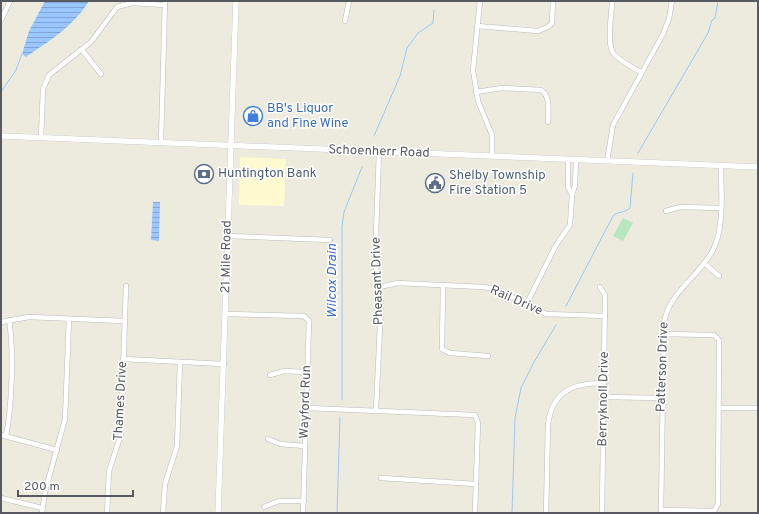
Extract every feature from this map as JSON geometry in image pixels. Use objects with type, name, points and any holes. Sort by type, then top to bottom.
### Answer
[{"type":"street","points":[[1,19],[10,1]]},
{"type":"street","name":"21 Mile Road","points":[[218,513],[236,1]]},
{"type":"street","points":[[345,21],[349,1]]},
{"type":"street","points":[[480,1],[473,70],[476,92],[491,132],[492,156]]},
{"type":"street","points":[[477,26],[538,31],[544,30],[552,22],[553,1]]},
{"type":"street","points":[[612,1],[610,40],[612,52],[618,58],[641,72]]},
{"type":"street","points":[[607,161],[613,125],[668,24],[672,1]]},
{"type":"street","points":[[41,138],[43,89],[45,82],[53,72],[82,50],[98,34],[114,10],[121,5],[132,3],[165,3],[161,143]]},
{"type":"street","points":[[82,50],[101,74]]},
{"type":"street","points":[[476,92],[502,88],[540,90],[545,93],[548,99],[548,122]]},
{"type":"street","name":"Schoenherr Road","points":[[1,136],[758,167]]},
{"type":"street","name":"Pheasant Drive","points":[[376,410],[381,305],[375,256],[379,152]]},
{"type":"street","points":[[568,160],[568,187],[572,195]]},
{"type":"street","points":[[526,305],[556,245],[570,225],[572,195],[575,186],[576,160]]},
{"type":"street","name":"Patterson Drive","points":[[661,512],[663,334],[666,315],[670,304],[704,263],[716,242],[720,208],[721,166]]},
{"type":"street","points":[[666,211],[680,207],[720,208]]},
{"type":"street","points":[[228,236],[330,240]]},
{"type":"street","points":[[704,263],[719,276]]},
{"type":"street","name":"Rail Drive","points":[[379,287],[398,283],[491,288],[542,313],[551,315],[605,316]]},
{"type":"street","points":[[443,285],[440,345],[443,350],[450,353],[488,356]]},
{"type":"street","name":"Thames Drive","points":[[107,513],[109,471],[121,434],[126,286]]},
{"type":"street","name":"Berryknoll Drive","points":[[600,287],[605,295],[602,513]]},
{"type":"street","name":"Wayford Run","points":[[226,314],[304,316],[308,321],[307,408],[303,513]]},
{"type":"street","points":[[1,322],[29,317],[124,321]]},
{"type":"street","points":[[1,498],[42,510],[66,413],[69,319]]},
{"type":"street","points":[[9,320],[12,339],[9,412],[3,435],[57,450]]},
{"type":"street","points":[[661,512],[709,511],[716,508],[718,504],[720,342],[718,337],[714,335],[663,334]]},
{"type":"street","points":[[123,359],[224,364]]},
{"type":"street","points":[[163,513],[165,484],[177,446],[180,362]]},
{"type":"street","points":[[270,375],[284,371],[307,372]]},
{"type":"street","points":[[546,513],[548,425],[550,411],[556,399],[568,389],[588,383],[604,383]]},
{"type":"street","points":[[604,397],[662,398]]},
{"type":"street","points":[[307,408],[471,414],[476,416],[478,423],[476,513]]},
{"type":"street","points":[[719,408],[758,408]]},
{"type":"street","points":[[268,439],[280,444],[305,446]]},
{"type":"street","points":[[381,478],[476,484]]},
{"type":"street","points":[[264,507],[282,501],[304,501]]},
{"type":"shaded area","points":[[240,157],[286,159],[284,206],[239,205]]},
{"type":"green space","points":[[623,218],[633,223],[623,241],[613,236]]},
{"type":"water","points":[[45,1],[89,1],[69,25],[26,57],[22,54],[29,31]]},
{"type":"water","points":[[153,202],[160,202],[159,241],[151,240]]},
{"type":"waterway","points":[[638,153],[708,33],[712,20],[715,18],[718,1]]},
{"type":"waterway","name":"Wilcox Drain","points":[[374,136],[400,76],[407,48],[418,33],[433,23],[434,10]]},
{"type":"waterway","points":[[1,92],[16,70],[22,54]]},
{"type":"waterway","name":"Wilcox Drain","points":[[342,400],[342,227],[344,212],[362,167]]},
{"type":"waterway","points":[[566,306],[613,216],[630,208],[633,173]]},
{"type":"waterway","points":[[512,513],[515,418],[521,388],[534,362],[556,325]]},
{"type":"waterway","name":"Wilcox Drain","points":[[337,513],[340,417]]},
{"type":"place","name":"BB's Liquor and Fine Wine","points":[[253,116]]},
{"type":"place","name":"Huntington Bank","points":[[204,174]]},
{"type":"place","name":"Shelby Township Fire Station 5","points":[[435,183]]}]
